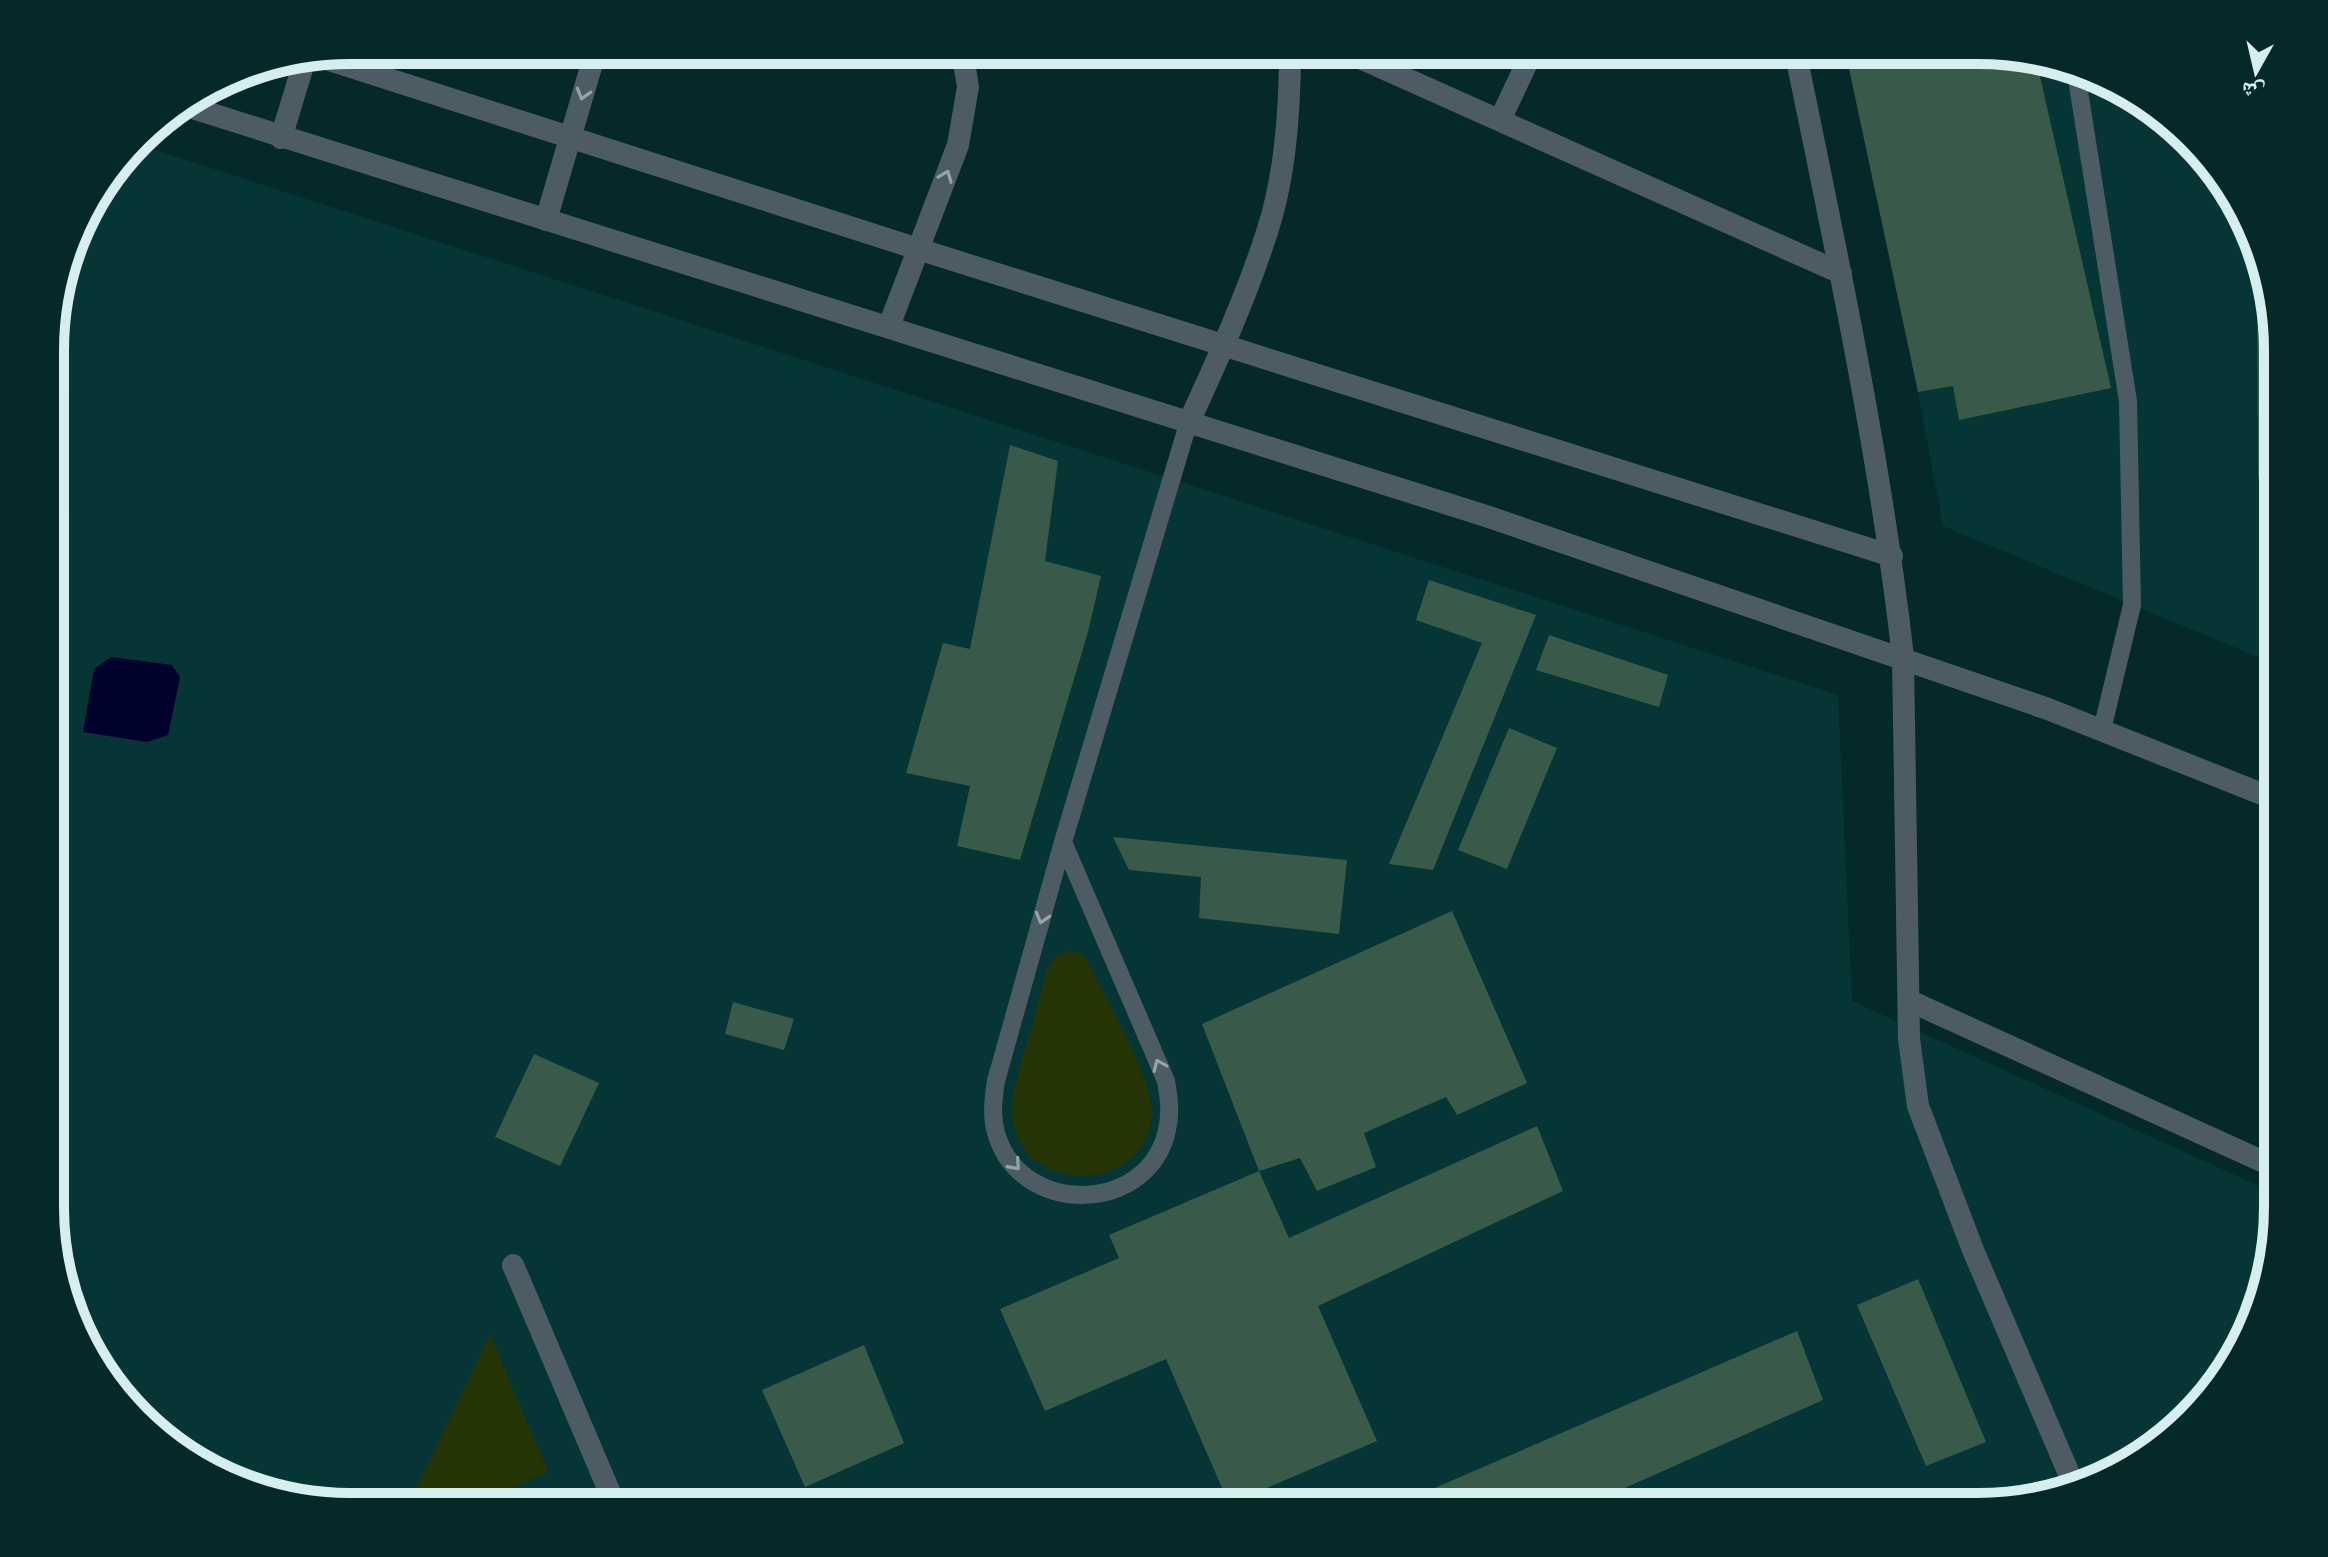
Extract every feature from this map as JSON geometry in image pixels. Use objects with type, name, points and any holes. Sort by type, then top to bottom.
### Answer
[{"type":"street","points":[[343,64],[1892,556]]},
{"type":"street","points":[[546,220],[592,64]]},
{"type":"street","points":[[889,326],[958,145],[968,87],[964,64]]},
{"type":"street","points":[[1188,424],[1225,345],[1268,230],[1282,165],[1290,64]]},
{"type":"street","points":[[1374,64],[1841,273]]},
{"type":"street","points":[[1500,120],[1526,64]]},
{"type":"street","points":[[1798,64],[1841,273],[1892,556],[1903,657],[1909,1039],[1918,1106],[1973,1250],[2071,1478]]},
{"type":"street","points":[[281,138],[302,68]]},
{"type":"street","points":[[195,109],[1486,516],[1903,657],[2102,730],[2264,795]]},
{"type":"street","points":[[1910,1001],[2264,1162]]},
{"type":"street","points":[[513,1265],[610,1493]]},
{"type":"lane","points":[[2078,82],[2128,401],[2132,605],[2102,730]]},
{"type":"lane","points":[[1063,842],[1166,1081],[1170,1107],[1167,1133],[1156,1157],[1138,1176],[1115,1190],[1087,1197],[1058,1194],[1032,1182],[1011,1162],[997,1137],[992,1109],[996,1081],[1063,842],[1188,424]]},
{"type":"shaded area","points":[[1977,64],[2016,66],[2070,79],[2105,93],[2152,123],[2193,161],[2216,191],[2235,223],[2259,294],[2263,331],[2263,659],[1943,526],[1918,392]]},
{"type":"shaded area","points":[[148,148],[1838,695],[1852,1001],[2264,1188],[2259,1263],[2235,1334],[2193,1396],[2167,1422],[2121,1455],[2070,1478],[2034,1488],[1978,1493],[350,1493],[294,1488],[223,1464],[161,1422],[135,1396],[112,1366],[93,1334],[79,1299],[66,1245],[64,350],[69,294],[93,223],[123,176]]},
{"type":"green space","points":[[1068,951],[1081,953],[1088,962],[1116,1016],[1145,1081],[1152,1113],[1144,1141],[1127,1161],[1105,1173],[1079,1176],[1054,1171],[1033,1158],[1018,1137],[1012,1108],[1016,1081],[1048,967],[1057,955]]},
{"type":"green space","points":[[490,1334],[548,1472],[498,1493],[414,1493]]},
{"type":"water","points":[[111,657],[172,665],[180,677],[168,735],[147,742],[83,732],[94,669]]},
{"type":"building","points":[[1848,64],[1978,64],[2039,70],[2111,388],[1959,420],[1953,386],[1918,392]]},
{"type":"building","points":[[2257,287],[2263,331],[2263,479],[2258,479]]},
{"type":"building","points":[[1010,445],[1058,461],[1045,561],[1101,576],[1088,632],[1020,860],[957,846],[970,786],[906,773],[943,643],[970,649]]},
{"type":"building","points":[[1429,580],[1536,615],[1433,870],[1389,864],[1482,643],[1416,620]]},
{"type":"building","points":[[1549,635],[1668,675],[1659,707],[1536,670]]},
{"type":"building","points":[[1509,728],[1557,748],[1507,869],[1458,850]]},
{"type":"building","points":[[1113,837],[1347,860],[1339,934],[1199,918],[1201,877],[1129,870]]},
{"type":"building","points":[[1452,911],[1527,1083],[1457,1115],[1446,1097],[1364,1133],[1376,1167],[1317,1191],[1300,1158],[1259,1171],[1202,1024]]},
{"type":"building","points":[[733,1002],[794,1019],[784,1050],[725,1034]]},
{"type":"building","points":[[534,1054],[599,1083],[560,1166],[495,1137]]},
{"type":"building","points":[[1537,1126],[1563,1191],[1318,1306],[1377,1441],[1255,1493],[1224,1493],[1166,1359],[1045,1411],[1000,1309],[1119,1258],[1109,1235],[1259,1171],[1289,1238]]},
{"type":"building","points":[[1918,1279],[1986,1442],[1926,1466],[1857,1305]]},
{"type":"building","points":[[1797,1331],[1823,1400],[1614,1493],[1423,1493]]},
{"type":"building","points":[[864,1345],[904,1443],[805,1487],[762,1390]]}]
